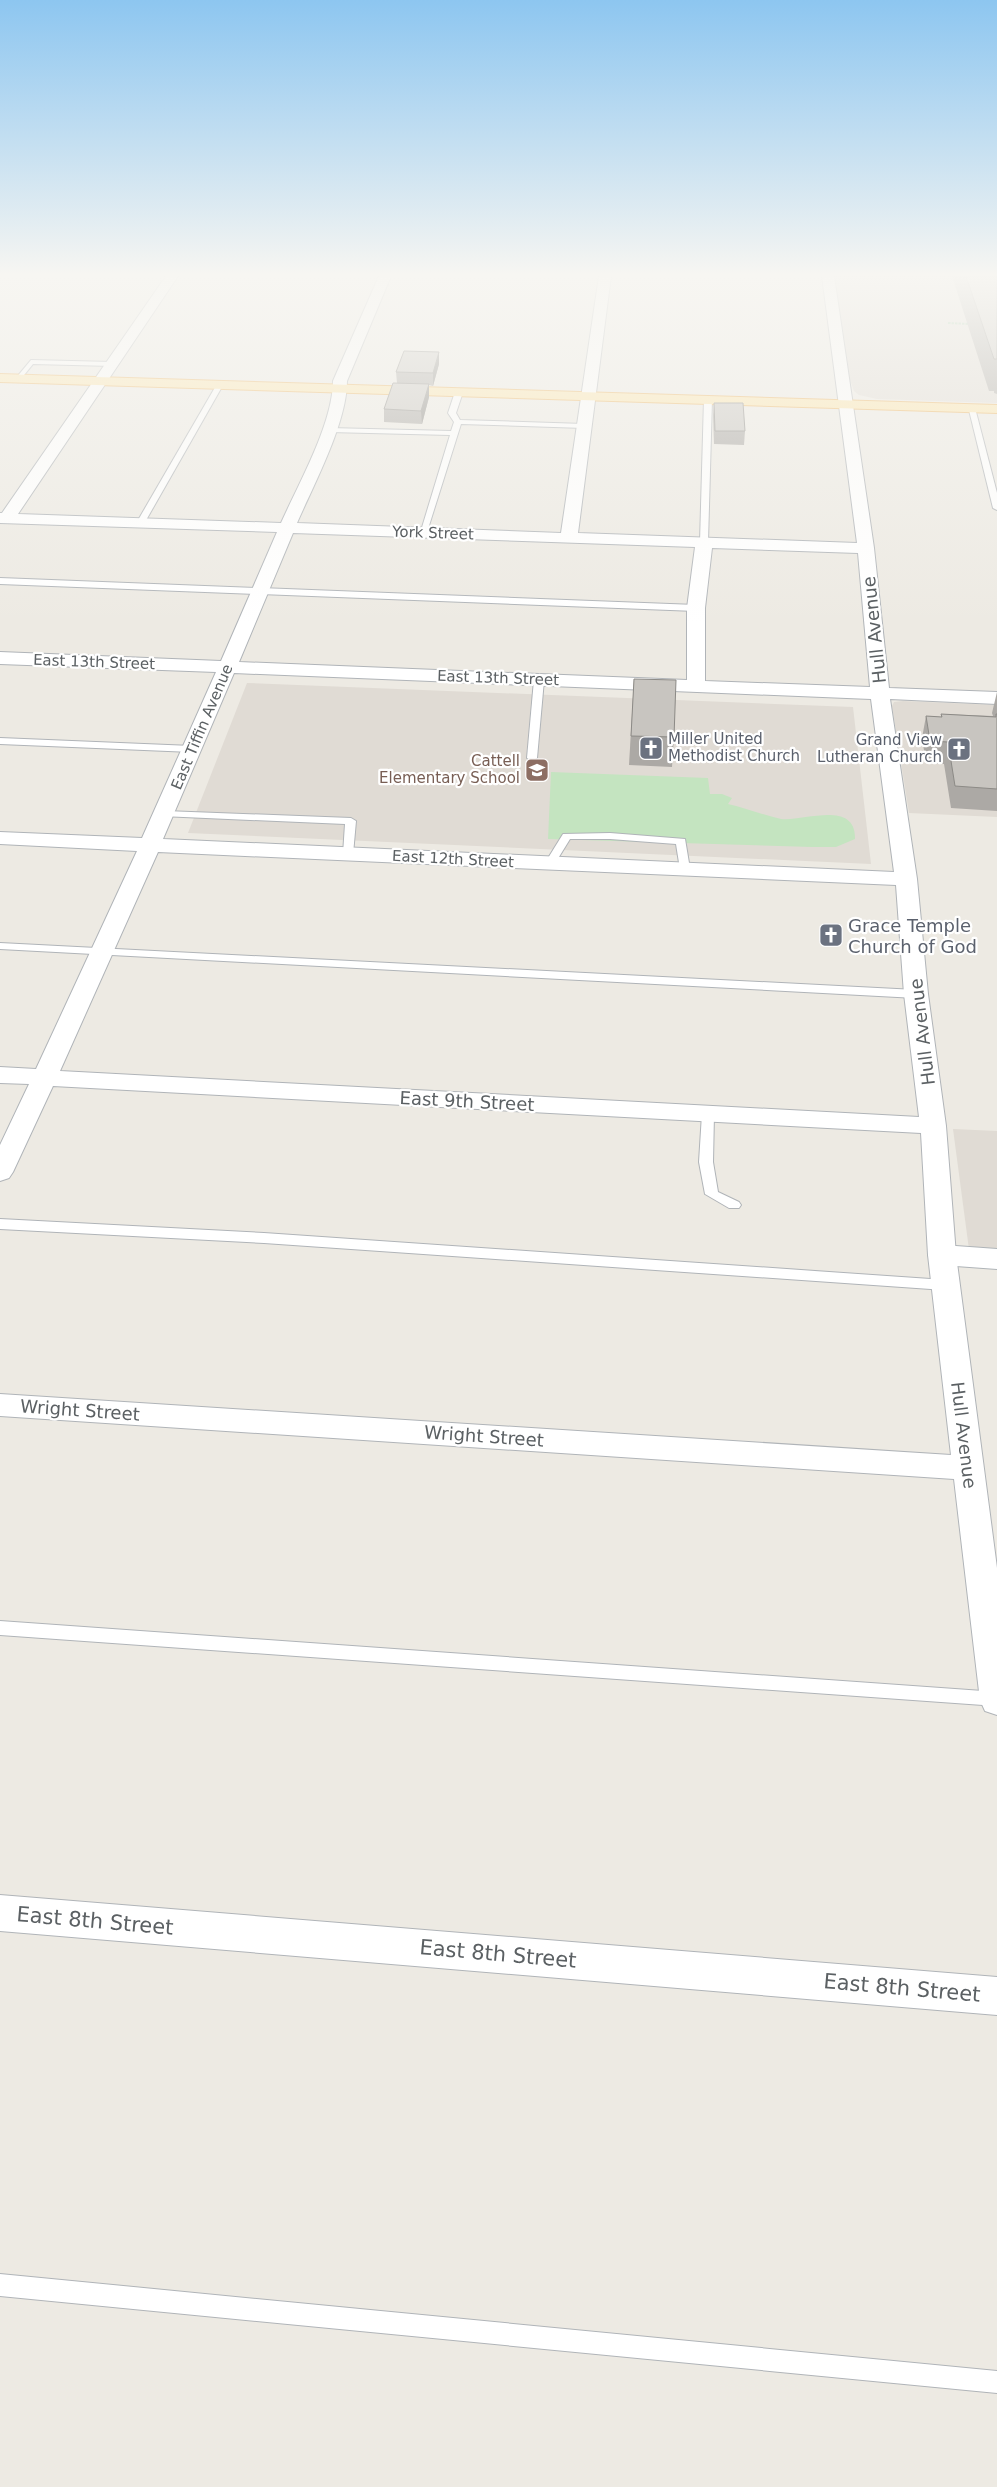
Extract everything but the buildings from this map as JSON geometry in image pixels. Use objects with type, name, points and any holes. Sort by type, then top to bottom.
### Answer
[{"type":"main road","points":[[461,392],[997,409]]},
{"type":"street","points":[[4,518],[92,392]]},
{"type":"street","name":"East Tiffin Avenue","points":[[0,1172],[45,1078],[165,814],[329,430],[340,392]]},
{"type":"street","points":[[568,537],[589,392]]},
{"type":"street","name":"Hull Avenue","points":[[844,392],[866,548],[880,693],[906,879],[916,994],[933,1126],[945,1285],[997,1699]]},
{"type":"street","name":"York Street","points":[[4,518],[866,548]]},
{"type":"street","points":[[696,686],[696,608],[704,542]]},
{"type":"street","name":"East 13th Street","points":[[0,658],[997,698]]},
{"type":"street","name":"East 12th Street","points":[[0,838],[906,879]]},
{"type":"street","name":"East 9th Street","points":[[0,1075],[933,1126]]},
{"type":"street","points":[[942,1255],[997,1259]]},
{"type":"street","name":"Wright Street","points":[[0,1404],[968,1468]]},
{"type":"street","name":"East 8th Street","points":[[0,1913],[997,1996]]},
{"type":"lane","points":[[141,522],[215,392]]},
{"type":"lane","points":[[458,422],[452,413],[459,392]]},
{"type":"lane","points":[[704,542],[706,493],[705,429],[708,399]]},
{"type":"lane","points":[[971,408],[997,508]]},
{"type":"lane","points":[[458,422],[584,426]]},
{"type":"lane","points":[[423,532],[458,422]]},
{"type":"lane","points":[[329,430],[454,433]]},
{"type":"lane","points":[[0,581],[696,608]]},
{"type":"lane","points":[[532,758],[539,680]]},
{"type":"lane","points":[[0,741],[192,749]]},
{"type":"lane","points":[[165,814],[351,821],[348,854]]},
{"type":"lane","points":[[550,863],[567,836],[610,836],[681,841],[685,869]]},
{"type":"lane","points":[[0,946],[916,994]]},
{"type":"lane","points":[[708,1114],[706,1162],[712,1194],[734,1205]]},
{"type":"lane","points":[[0,1224],[264,1238],[945,1285]]},
{"type":"lane","points":[[0,1628],[997,1699]]},
{"type":"lane","points":[[0,2285],[997,2382]]},
{"type":"shaded area","points":[[855,392],[997,392],[997,403],[877,399],[859,395]]},
{"type":"shaded area","name":"Cattell Elementary School","points":[[247,683],[853,707],[871,864],[188,833]]},
{"type":"shaded area","points":[[894,702],[997,705],[997,817],[909,813],[892,706]]},
{"type":"shaded area","points":[[953,1129],[997,1131],[997,1259],[970,1257]]},
{"type":"green space","points":[[551,772],[708,778],[710,794],[722,794],[732,798],[728,804],[781,819],[826,815],[838,816],[847,819],[853,827],[855,839],[836,847],[812,847],[548,839]]},
{"type":"place","name":"Miller United Methodist Church","points":[[651,748]]},
{"type":"place","name":"Grand View Lutheran Church","points":[[959,749]]},
{"type":"place","name":"Cattell Elementary School","points":[[537,770]]},
{"type":"place","name":"Grace Temple Church of God","points":[[831,935]]}]
